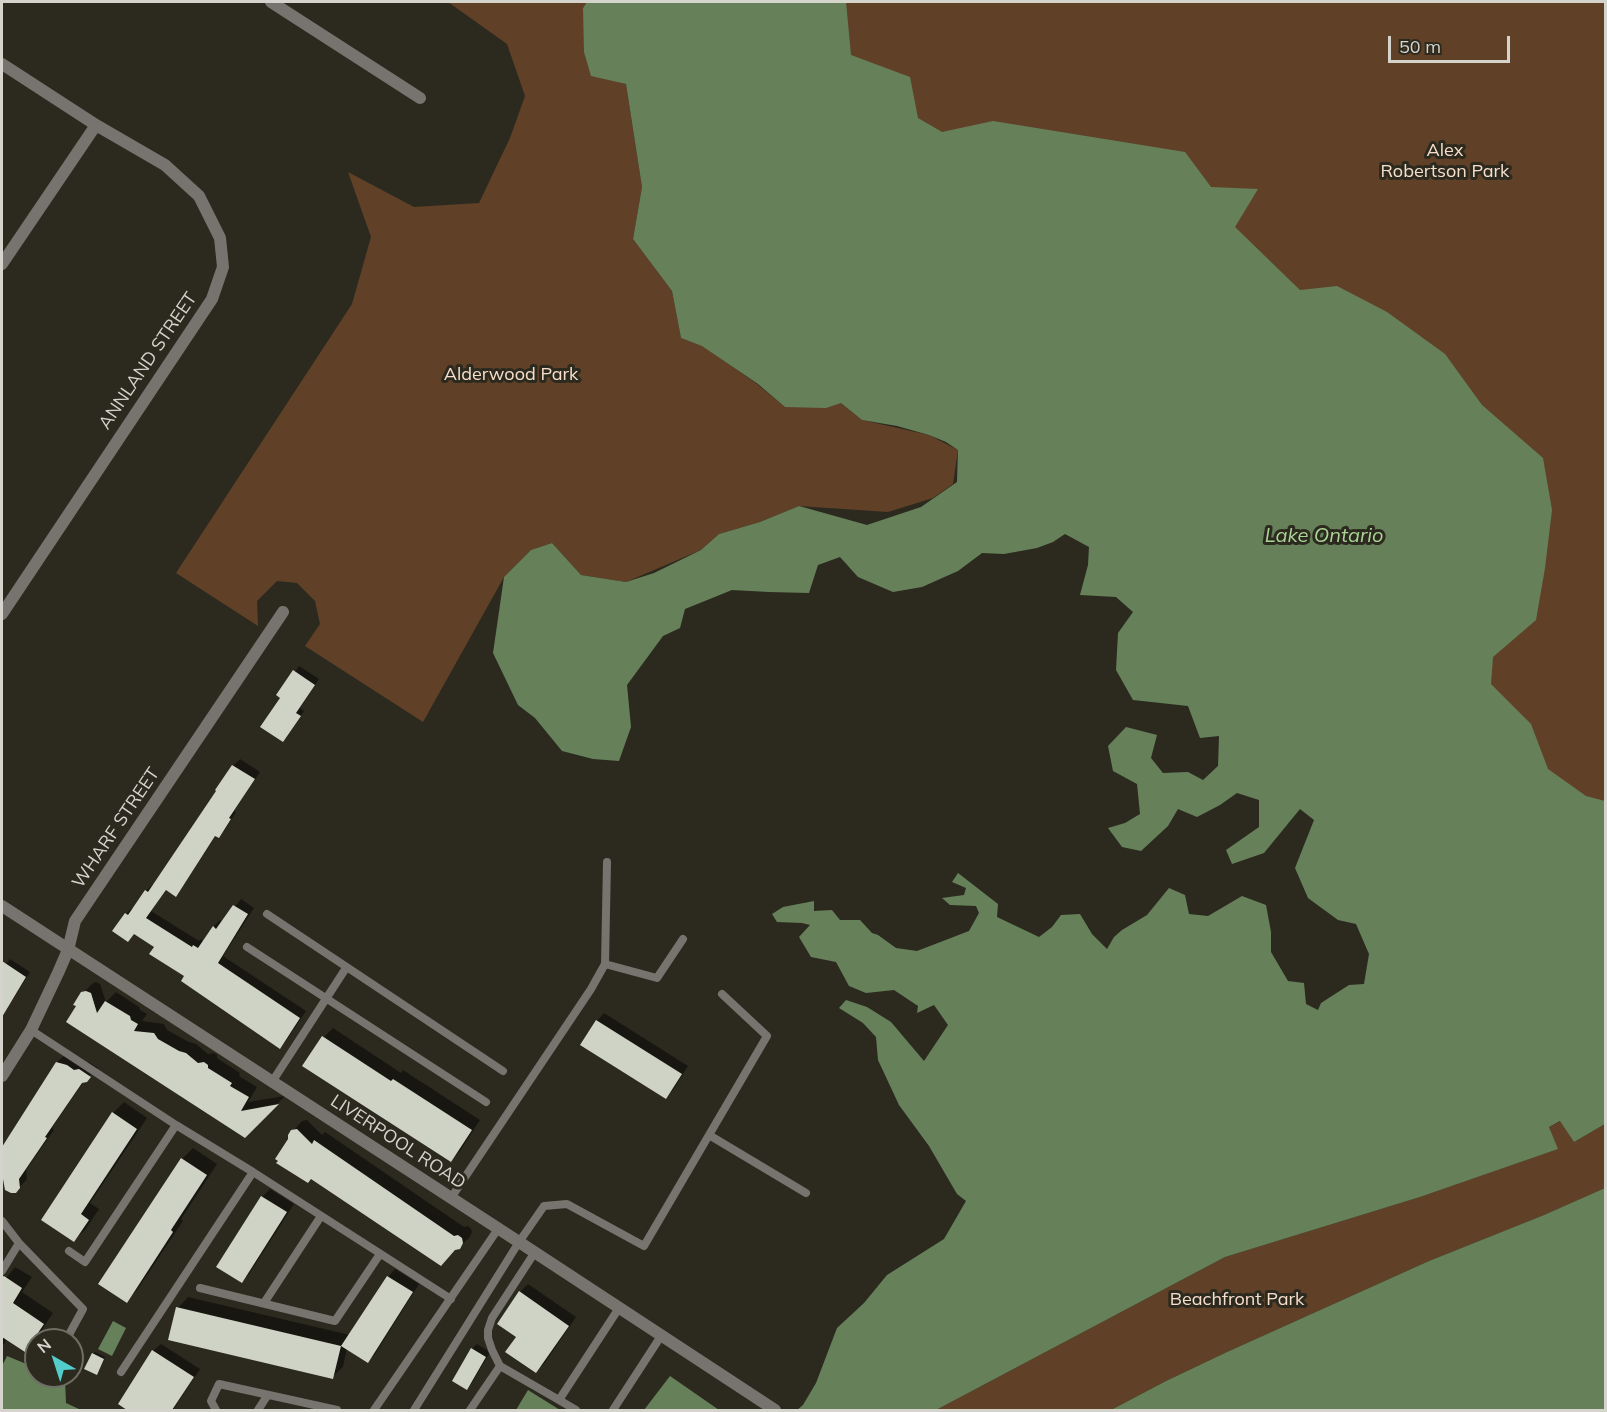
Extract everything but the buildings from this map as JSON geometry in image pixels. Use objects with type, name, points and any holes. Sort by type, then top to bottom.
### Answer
[{"type":"street","points":[[271,2],[420,98]]},
{"type":"street","name":"ANNLAND STREET","points":[[2,64],[96,125],[165,165],[200,196],[220,238],[223,267],[212,299],[2,614]]},
{"type":"street","points":[[2,264],[96,125]]},
{"type":"street","name":"WHARF STREET","points":[[2,1076],[31,1030],[68,950],[75,921],[283,612]]},
{"type":"street","name":"LIVERPOOL ROAD","points":[[2,906],[775,1410]]},
{"type":"lane","points":[[451,1198],[591,989],[605,964],[607,862]]},
{"type":"lane","points":[[267,914],[503,1071]]},
{"type":"lane","points":[[605,964],[657,978],[683,939]]},
{"type":"lane","points":[[247,947],[486,1102]]},
{"type":"lane","points":[[272,1082],[346,968]]},
{"type":"lane","points":[[414,1410],[544,1206],[567,1204],[644,1246],[767,1036],[722,994]]},
{"type":"lane","points":[[31,1030],[451,1299]]},
{"type":"lane","points":[[69,1251],[85,1262],[176,1125]]},
{"type":"lane","points":[[709,1135],[806,1193]]},
{"type":"lane","points":[[121,1372],[253,1172]]},
{"type":"lane","points":[[264,1303],[321,1216]]},
{"type":"lane","points":[[2,1221],[19,1243],[83,1309],[73,1328]]},
{"type":"lane","points":[[374,1410],[498,1229]]},
{"type":"lane","points":[[2,1271],[19,1243]]},
{"type":"lane","points":[[535,1252],[492,1318],[488,1338],[500,1366],[576,1410]]},
{"type":"lane","points":[[200,1288],[335,1321],[380,1254]]},
{"type":"lane","points":[[559,1400],[619,1308]]},
{"type":"lane","points":[[613,1410],[661,1336]]},
{"type":"lane","points":[[470,1410],[500,1366]]},
{"type":"lane","points":[[216,1410],[211,1401],[219,1384],[337,1410]]},
{"type":"lane","points":[[258,1410],[267,1395]]},
{"type":"green space","name":"Alderwood Park","points":[[448,2],[587,2],[583,8],[591,75],[626,84],[642,187],[633,239],[672,291],[681,338],[703,346],[785,407],[841,403],[862,420],[929,435],[958,450],[953,484],[933,498],[888,512],[799,506],[760,522],[719,534],[701,550],[626,582],[581,575],[552,543],[531,550],[504,577],[423,722],[305,646],[320,624],[315,601],[297,583],[277,581],[257,601],[258,626],[176,573],[352,304],[371,237],[348,172],[414,207],[479,203],[510,138],[525,96],[507,44]]},
{"type":"green space","name":"Alex Robertson Park","points":[[800,2],[1605,2],[1605,855],[1485,733],[1300,291],[1269,260],[919,157]]},
{"type":"green space","name":"Beachfront Park","points":[[1561,1121],[1574,1142],[1605,1124],[1605,1188],[1429,1261],[1227,1352],[1111,1410],[936,1410],[1225,1257],[1420,1197],[1557,1149],[1549,1127]]},
{"type":"water","name":"Lake Ontario","points":[[587,2],[846,2],[851,55],[910,77],[918,118],[942,132],[993,121],[1185,152],[1211,187],[1258,189],[1235,227],[1300,290],[1337,286],[1387,312],[1445,354],[1482,405],[1543,458],[1552,510],[1536,620],[1493,657],[1491,684],[1531,724],[1548,769],[1586,796],[1605,801],[1605,1124],[1574,1142],[1560,1121],[1549,1127],[1558,1149],[1420,1197],[1225,1257],[936,1410],[797,1410],[803,1405],[816,1383],[837,1328],[864,1303],[887,1275],[944,1239],[966,1201],[957,1194],[929,1146],[899,1105],[878,1060],[876,1037],[863,1023],[839,1008],[846,1000],[867,1007],[891,1022],[924,1061],[948,1025],[934,1005],[917,1013],[918,1006],[894,990],[866,993],[849,986],[836,962],[811,957],[799,937],[810,925],[777,922],[772,914],[783,907],[814,901],[814,911],[832,910],[840,920],[860,920],[872,933],[896,948],[917,951],[969,931],[979,913],[976,906],[950,905],[942,898],[964,895],[966,888],[952,882],[958,873],[998,904],[997,917],[1039,937],[1052,927],[1061,915],[1080,914],[1092,934],[1107,949],[1114,937],[1122,930],[1147,915],[1169,888],[1185,895],[1189,914],[1208,916],[1242,896],[1266,905],[1271,932],[1271,952],[1288,981],[1304,983],[1306,1004],[1318,1010],[1321,1003],[1349,985],[1364,984],[1369,954],[1356,924],[1338,920],[1308,898],[1295,868],[1314,820],[1300,809],[1264,853],[1232,864],[1226,850],[1259,827],[1259,800],[1237,793],[1197,817],[1178,809],[1168,826],[1141,851],[1122,847],[1108,828],[1125,823],[1140,814],[1137,784],[1113,771],[1108,746],[1126,727],[1157,735],[1151,758],[1163,773],[1188,772],[1203,780],[1218,766],[1219,736],[1200,738],[1188,706],[1133,700],[1116,670],[1118,633],[1133,612],[1116,597],[1080,595],[1088,565],[1089,547],[1065,534],[1037,548],[1004,554],[982,553],[958,571],[922,587],[893,592],[858,577],[840,557],[818,565],[809,593],[732,590],[685,609],[680,628],[663,636],[627,685],[631,727],[619,761],[593,759],[562,751],[535,718],[518,705],[493,653],[504,577],[531,550],[552,543],[581,575],[626,582],[654,573],[701,550],[719,534],[760,522],[799,506],[867,525],[921,507],[957,482],[958,450],[946,442],[897,426],[862,420],[841,403],[826,408],[785,407],[758,384],[702,346],[681,338],[672,291],[633,239],[642,187],[626,84],[591,76],[584,52],[583,8]]},
{"type":"water","points":[[1605,1188],[1605,1410],[1111,1410],[1227,1352],[1429,1261]]},
{"type":"water","points":[[113,1321],[126,1328],[112,1356],[98,1349]]},
{"type":"water","points":[[7,1356],[24,1363],[24,1388],[65,1388],[66,1403],[81,1410],[2,1410],[2,1366]]},
{"type":"water","points":[[670,1376],[719,1410],[644,1410]]},
{"type":"water","points":[[528,1390],[560,1410],[516,1410]]}]
